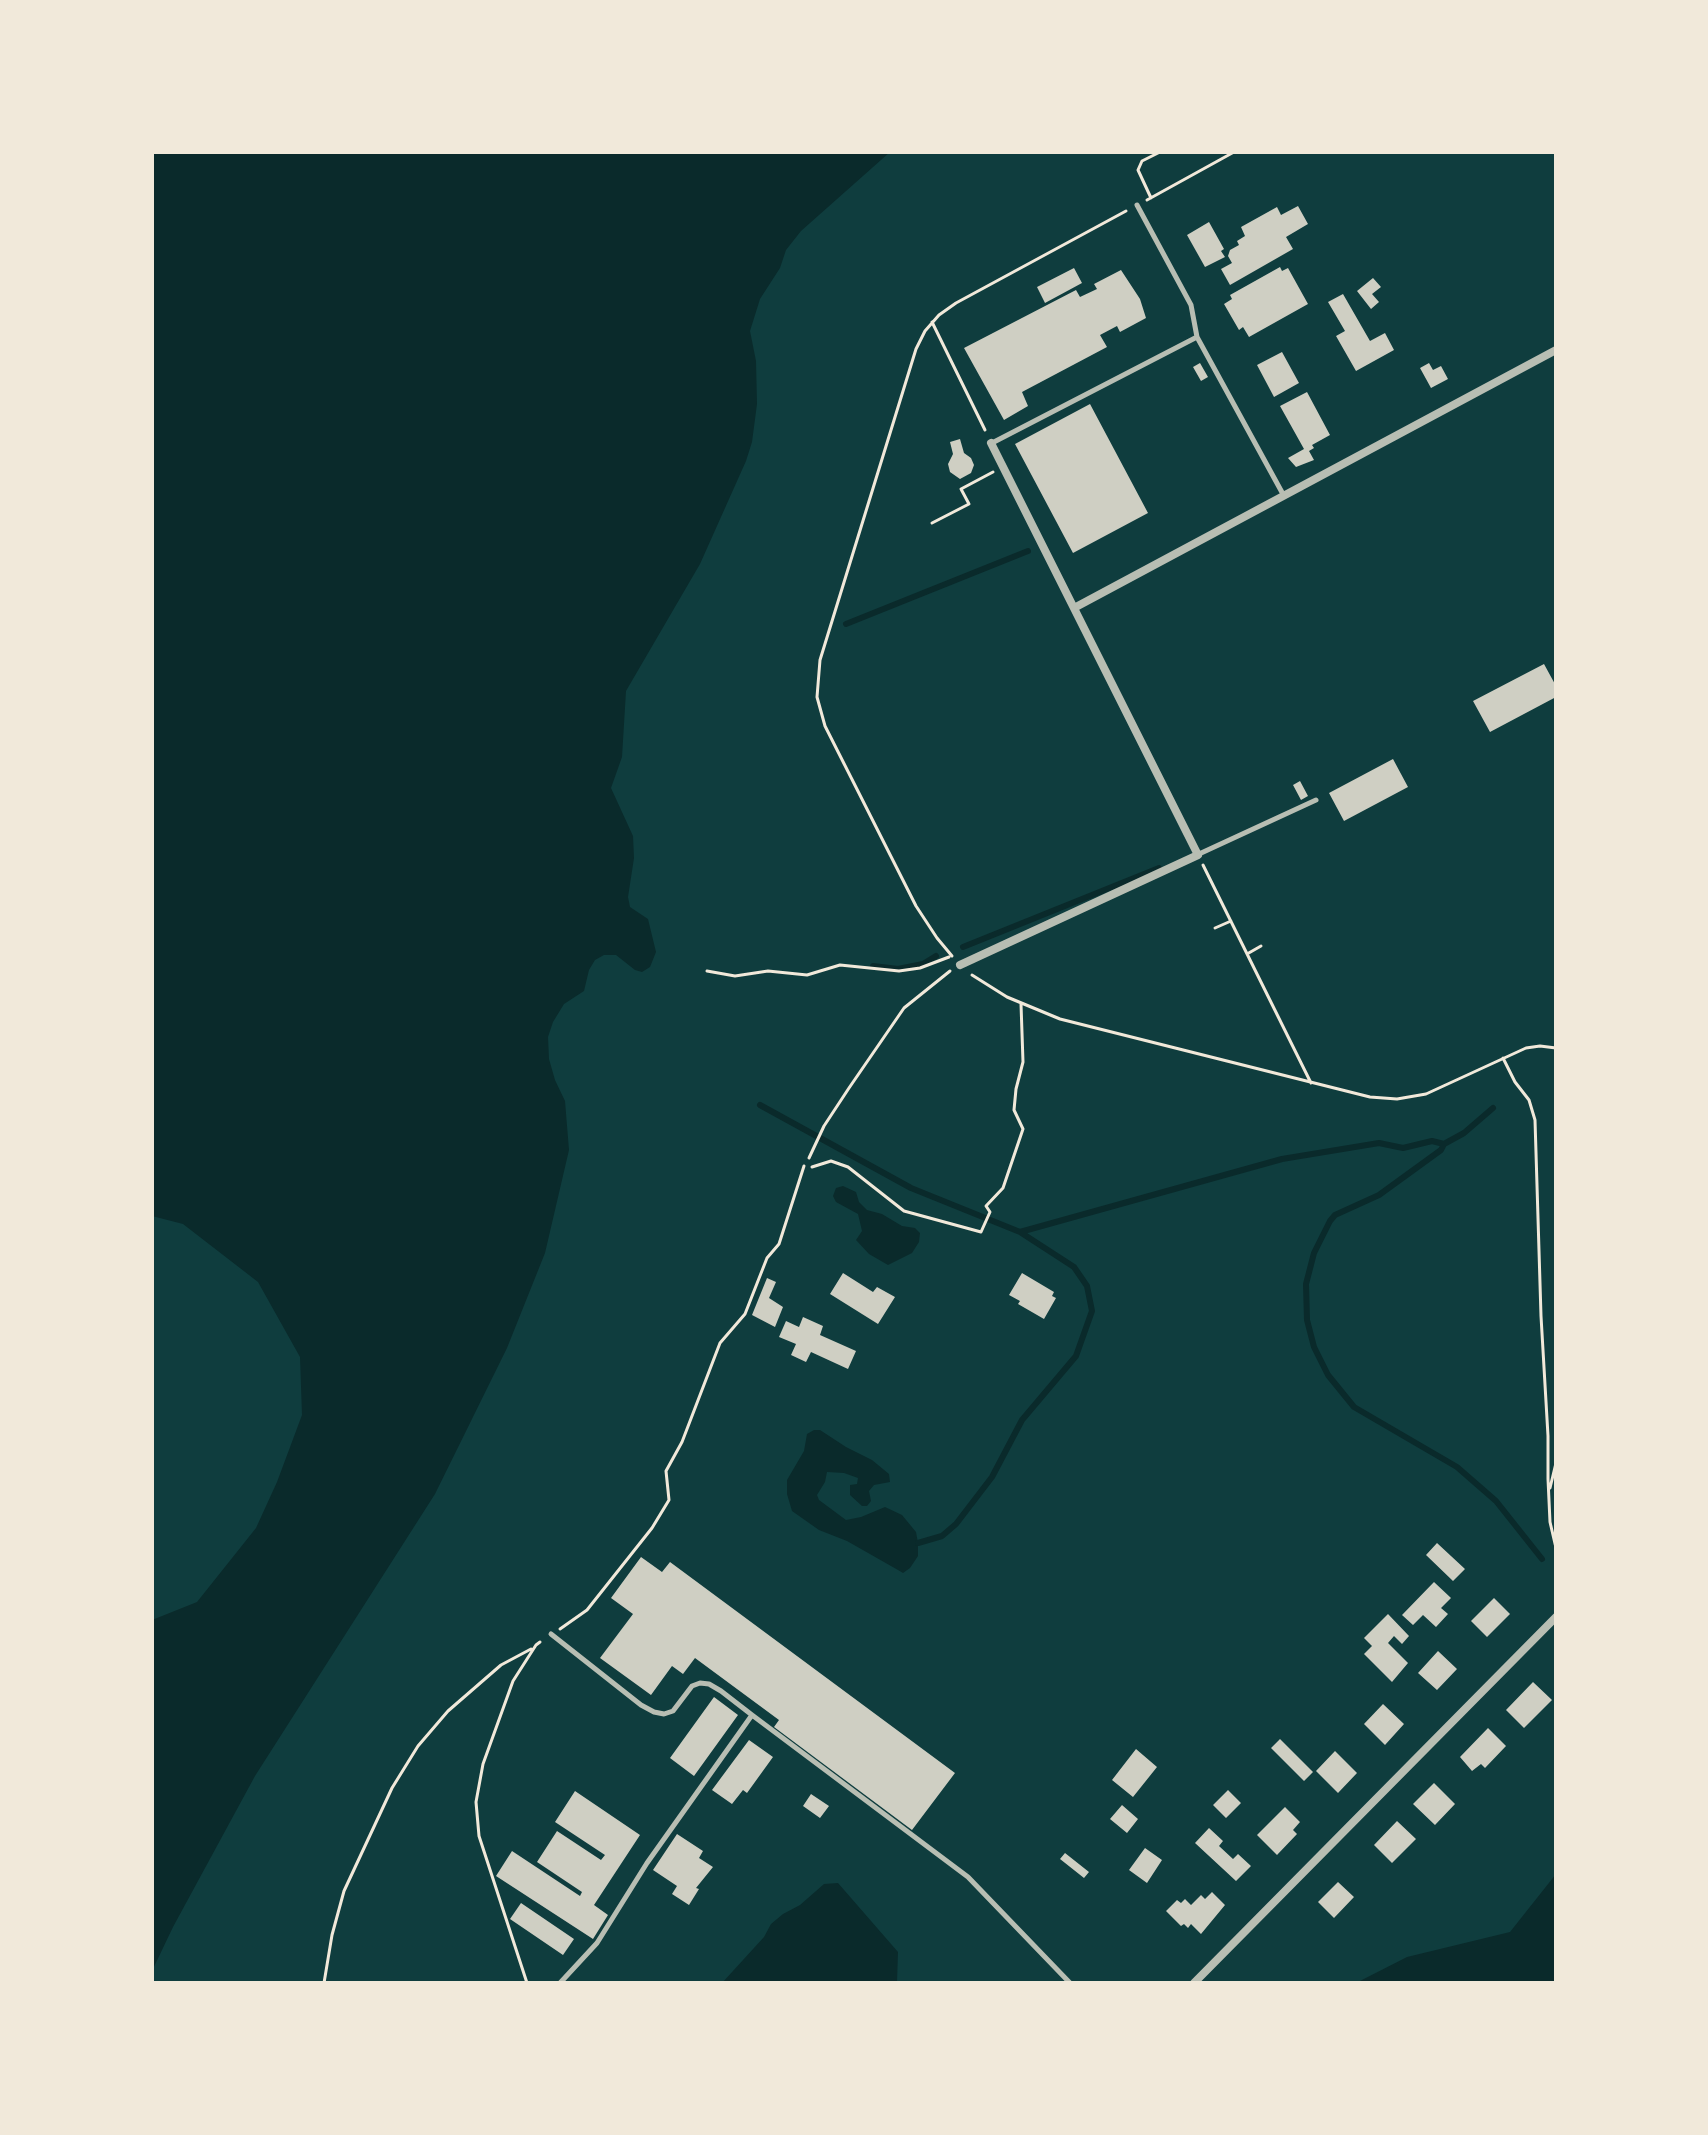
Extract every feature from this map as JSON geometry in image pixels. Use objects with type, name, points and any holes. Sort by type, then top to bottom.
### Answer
[{"type":"street","points":[[1074,608],[1556,350]]},
{"type":"street","points":[[960,965],[1198,855],[991,443]]},
{"type":"street","points":[[1194,1983],[1556,1617]]},
{"type":"lane","points":[[1137,205],[1191,305],[1197,337],[1284,496]]},
{"type":"lane","points":[[991,443],[1197,337]]},
{"type":"lane","points":[[1198,855],[1316,800]]},
{"type":"lane","points":[[551,1634],[654,1712],[664,1714],[673,1711],[692,1686],[700,1683],[721,1691],[968,1877],[1070,1983]]},
{"type":"lane","points":[[560,1983],[597,1943],[647,1863],[752,1715]]},
{"type":"path","points":[[1151,198],[1140,178],[1138,167],[1146,158],[1160,152]]},
{"type":"path","points":[[1234,152],[956,303],[932,322],[916,349],[817,674],[817,697],[825,726],[916,906],[937,938],[960,965],[1021,1004],[1060,1019],[1370,1097],[1411,1097],[1441,1089],[1533,1046],[1556,1048]]},
{"type":"path","points":[[932,322],[991,443]]},
{"type":"path","points":[[932,523],[969,504],[961,489],[1004,467]]},
{"type":"path","points":[[1198,855],[1311,1083]]},
{"type":"path","points":[[1215,928],[1231,921]]},
{"type":"path","points":[[1247,954],[1261,946]]},
{"type":"path","points":[[707,971],[735,976],[768,971],[811,975],[840,965],[899,971],[920,968],[952,956]]},
{"type":"path","points":[[809,1158],[824,1126],[904,1008],[937,979],[960,965]]},
{"type":"path","points":[[812,1167],[831,1161],[848,1167],[904,1211],[981,1232],[990,1212],[986,1206],[1003,1188],[1023,1129],[1014,1110],[1023,1062],[1021,1004]]},
{"type":"path","points":[[1503,1058],[1515,1082],[1529,1100],[1535,1120],[1549,1496],[1556,1548]]},
{"type":"path","points":[[324,1983],[344,1891],[398,1778],[418,1746],[448,1711],[501,1665],[534,1647],[587,1610],[652,1528],[669,1500],[666,1471],[682,1442],[720,1343],[745,1314],[767,1258],[779,1244],[804,1166]]},
{"type":"path","points":[[1549,1496],[1556,1463]]},
{"type":"path","points":[[527,1983],[479,1836],[476,1802],[483,1764],[513,1681],[534,1647]]},
{"type":"water","points":[[152,152],[890,152],[801,231],[786,250],[780,268],[760,299],[750,331],[756,361],[757,404],[746,461],[700,564],[626,691],[622,757],[611,788],[633,836],[634,858],[628,897],[630,907],[648,919],[656,952],[650,967],[642,972],[616,955],[604,955],[595,960],[584,991],[564,1004],[553,1022],[548,1037],[549,1059],[565,1101],[569,1150],[545,1253],[507,1348],[435,1494],[255,1776],[152,1971],[152,1620],[197,1602],[256,1528],[302,1415],[300,1357],[258,1282],[183,1224],[152,1216]]},
{"type":"water","points":[[843,1186],[856,1192],[859,1202],[867,1210],[882,1214],[902,1226],[915,1228],[920,1233],[919,1242],[912,1253],[888,1265],[869,1254],[856,1240],[862,1231],[858,1214],[836,1202],[833,1196],[836,1188]]},
{"type":"water","points":[[820,1430],[872,1460],[889,1474],[890,1482],[874,1485],[869,1491],[871,1501],[867,1506],[862,1506],[850,1495],[850,1485],[857,1484],[858,1478],[844,1473],[827,1472],[817,1495],[819,1500],[846,1520],[885,1507],[902,1515],[916,1532],[918,1543],[918,1556],[903,1573],[847,1541],[819,1530],[792,1511],[787,1480],[804,1451],[807,1434]]},
{"type":"water","points":[[1556,1874],[1556,1983],[1356,1983],[1407,1957],[1510,1932]]},
{"type":"water","points":[[838,1883],[898,1952],[897,1983],[722,1983],[764,1937],[771,1924],[824,1884]]},
{"type":"building","points":[[1298,206],[1308,224],[1286,237],[1293,249],[1230,285],[1221,269],[1232,263],[1228,256],[1230,250],[1239,245],[1237,241],[1245,236],[1241,227],[1277,207],[1281,215]]},
{"type":"building","points":[[1209,222],[1224,249],[1221,251],[1225,257],[1205,267],[1187,235]]},
{"type":"building","points":[[1280,267],[1282,271],[1288,268],[1308,304],[1249,337],[1243,327],[1239,330],[1224,304],[1232,299],[1230,295]]},
{"type":"building","points":[[1074,268],[1082,283],[1045,303],[1037,287]]},
{"type":"building","points":[[1121,270],[1140,299],[1146,318],[1120,332],[1117,326],[1100,335],[1107,347],[1022,392],[1028,406],[1004,420],[964,348],[1076,290],[1080,297],[1097,289],[1094,284]]},
{"type":"building","points":[[1373,278],[1381,287],[1372,294],[1379,302],[1371,309],[1357,291]]},
{"type":"building","points":[[1343,294],[1370,341],[1385,333],[1394,350],[1356,371],[1336,336],[1345,331],[1328,302]]},
{"type":"building","points":[[1282,352],[1299,383],[1274,397],[1257,365]]},
{"type":"building","points":[[1200,363],[1208,377],[1201,381],[1193,367]]},
{"type":"building","points":[[1429,363],[1433,370],[1441,366],[1448,379],[1431,388],[1420,368]]},
{"type":"building","points":[[1307,392],[1330,435],[1312,445],[1314,448],[1309,451],[1314,460],[1296,467],[1288,458],[1304,449],[1280,406]]},
{"type":"building","points":[[1090,404],[1148,513],[1073,553],[1015,444]]},
{"type":"building","points":[[960,439],[964,453],[974,465],[971,473],[960,479],[950,472],[948,464],[953,454],[950,442]]},
{"type":"building","points":[[1544,664],[1556,686],[1556,697],[1490,732],[1473,701]]},
{"type":"building","points":[[1393,759],[1408,787],[1344,821],[1329,793]]},
{"type":"building","points":[[1300,781],[1308,796],[1301,800],[1293,785]]},
{"type":"building","points":[[843,1273],[873,1292],[877,1287],[895,1297],[878,1324],[830,1294]]},
{"type":"building","points":[[1022,1273],[1054,1292],[1052,1296],[1056,1298],[1044,1319],[1009,1295]]},
{"type":"building","points":[[767,1278],[776,1282],[769,1298],[783,1307],[775,1327],[752,1315]]},
{"type":"building","points":[[803,1317],[823,1326],[820,1335],[856,1351],[848,1369],[811,1352],[806,1362],[791,1355],[796,1344],[779,1337],[786,1321],[799,1327]]},
{"type":"building","points":[[1437,1543],[1465,1569],[1453,1581],[1426,1555]]},
{"type":"building","points":[[641,1557],[662,1572],[670,1562],[955,1773],[912,1830],[774,1727],[779,1720],[695,1658],[683,1674],[672,1666],[651,1695],[600,1658],[633,1614],[611,1598]]},
{"type":"building","points":[[1434,1582],[1451,1598],[1441,1608],[1448,1614],[1436,1627],[1423,1615],[1413,1625],[1402,1615]]},
{"type":"building","points":[[1494,1598],[1510,1614],[1487,1637],[1471,1621]]},
{"type":"building","points":[[1388,1614],[1409,1636],[1402,1644],[1394,1636],[1388,1643],[1408,1663],[1392,1682],[1364,1654],[1372,1646],[1364,1638]]},
{"type":"building","points":[[1438,1651],[1457,1669],[1437,1690],[1418,1673]]},
{"type":"building","points":[[1533,1682],[1552,1700],[1524,1728],[1506,1710]]},
{"type":"building","points":[[714,1697],[738,1715],[694,1776],[670,1758]]},
{"type":"building","points":[[1383,1704],[1404,1724],[1385,1745],[1364,1724]]},
{"type":"building","points":[[1488,1728],[1506,1746],[1485,1768],[1481,1764],[1472,1771],[1460,1757]]},
{"type":"building","points":[[1280,1739],[1313,1772],[1304,1781],[1271,1748]]},
{"type":"building","points":[[749,1740],[773,1757],[747,1793],[743,1790],[732,1804],[712,1790]]},
{"type":"building","points":[[1136,1749],[1157,1767],[1133,1797],[1112,1780]]},
{"type":"building","points":[[1335,1751],[1357,1773],[1338,1793],[1316,1771]]},
{"type":"building","points":[[1434,1783],[1455,1804],[1435,1825],[1413,1804]]},
{"type":"building","points":[[1228,1790],[1241,1803],[1226,1818],[1213,1805]]},
{"type":"building","points":[[575,1791],[640,1835],[594,1905],[608,1915],[593,1939],[496,1876],[512,1851],[580,1896],[582,1892],[537,1862],[557,1831],[601,1860],[605,1855],[555,1822]]},
{"type":"building","points":[[811,1794],[829,1806],[820,1818],[803,1806]]},
{"type":"building","points":[[1122,1805],[1138,1819],[1127,1833],[1110,1819]]},
{"type":"building","points":[[1285,1807],[1300,1822],[1293,1830],[1297,1834],[1277,1855],[1257,1835]]},
{"type":"building","points":[[1397,1821],[1416,1839],[1392,1863],[1374,1845]]},
{"type":"building","points":[[1209,1828],[1223,1841],[1219,1846],[1233,1859],[1238,1854],[1251,1866],[1236,1881],[1195,1843]]},
{"type":"building","points":[[677,1834],[703,1851],[699,1858],[713,1867],[696,1888],[699,1889],[689,1905],[672,1894],[677,1886],[653,1870]]},
{"type":"building","points":[[1145,1848],[1162,1860],[1147,1883],[1129,1870]]},
{"type":"building","points":[[1065,1853],[1089,1872],[1084,1878],[1060,1859]]},
{"type":"building","points":[[1338,1882],[1354,1897],[1334,1918],[1318,1902]]},
{"type":"building","points":[[1212,1892],[1225,1905],[1201,1934],[1191,1924],[1188,1928],[1184,1924],[1181,1926],[1166,1911],[1177,1900],[1181,1903],[1185,1899],[1191,1905],[1201,1895],[1205,1899]]},
{"type":"building","points":[[521,1903],[574,1939],[563,1955],[510,1919]]},
{"type":"waterway","points":[[846,624],[1028,551]]},
{"type":"waterway","points":[[963,947],[1159,868]]},
{"type":"waterway","points":[[873,966],[898,969],[923,964],[936,956]]},
{"type":"waterway","points":[[760,1105],[911,1188],[1020,1232],[1282,1159],[1379,1143],[1403,1148],[1432,1141],[1444,1144],[1441,1150],[1379,1195],[1335,1215],[1330,1221],[1314,1253],[1306,1284],[1307,1320],[1314,1347],[1328,1375],[1354,1407],[1457,1467],[1496,1501],[1542,1559]]},
{"type":"waterway","points":[[1444,1144],[1464,1133],[1493,1108]]},
{"type":"waterway","points":[[918,1543],[942,1536],[956,1524],[992,1477],[1022,1420],[1076,1356],[1092,1311],[1087,1286],[1074,1267],[1020,1232]]}]
